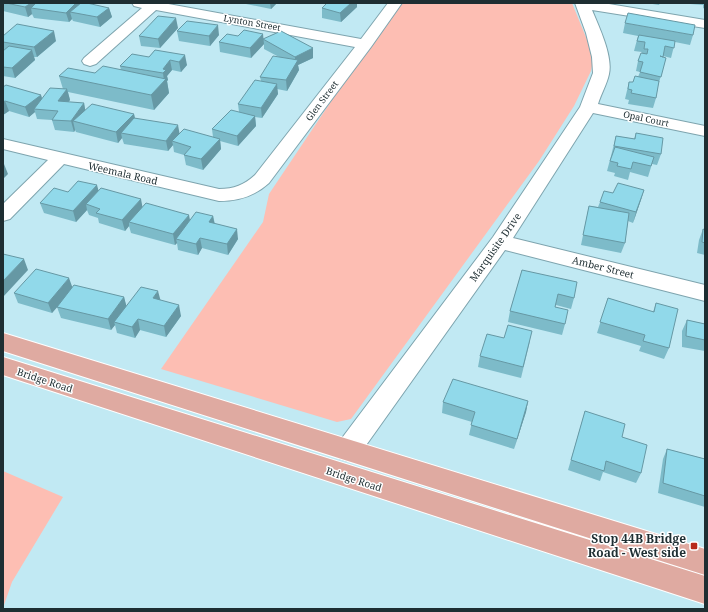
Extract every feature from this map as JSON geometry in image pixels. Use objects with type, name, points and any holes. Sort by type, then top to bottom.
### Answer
[{"type":"main road","points":[[3,342],[705,562]]},
{"type":"main road","name":"Bridge Road","points":[[3,366],[705,590]]},
{"type":"main road","name":"Marquisite Drive","points":[[335,473],[348,450]]},
{"type":"street","name":"Glen Street","points":[[243,193],[262,180],[366,44],[395,3]]},
{"type":"street","name":"Lynton Street","points":[[146,4],[366,44]]},
{"type":"street","points":[[90,61],[146,4]]},
{"type":"street","points":[[582,4],[705,24]]},
{"type":"street","name":"Marquisite Drive","points":[[348,450],[500,242],[588,107],[601,73],[600,57],[594,34],[582,4]]},
{"type":"street","name":"Opal Court","points":[[588,107],[705,131]]},
{"type":"street","name":"Weemala Road","points":[[3,144],[219,195],[243,193]]},
{"type":"street","points":[[3,215],[60,158]]},
{"type":"street","name":"Amber Street","points":[[500,242],[705,292]]},
{"type":"shaded area","points":[[397,3],[572,3],[590,47],[593,61],[591,71],[574,106],[539,161],[351,419],[337,422],[161,369],[263,222],[269,194]]},
{"type":"shaded area","points":[[3,471],[63,497],[12,582],[3,608]]},
{"type":"building","points":[[6,3],[31,3],[25,7]]},
{"type":"building","points":[[36,3],[76,3],[66,13],[31,8]]},
{"type":"building","points":[[81,3],[109,8],[97,17],[70,12]]},
{"type":"building","points":[[327,3],[351,3],[340,13],[322,8]]},
{"type":"building","points":[[628,13],[695,25],[693,35],[625,23]]},
{"type":"building","points":[[158,16],[176,18],[158,39],[139,36]]},
{"type":"building","points":[[187,21],[218,25],[209,36],[177,31]]},
{"type":"building","points":[[17,24],[54,31],[34,47],[3,42],[3,36]]},
{"type":"building","points":[[244,30],[263,34],[250,48],[219,42],[227,34],[238,36]]},
{"type":"building","points":[[281,31],[313,48],[295,57],[263,39]]},
{"type":"building","points":[[639,35],[675,41],[674,48],[665,46],[663,57],[666,58],[661,77],[640,72],[643,62],[638,61],[641,53],[647,54],[648,49],[644,49],[645,42],[637,41]]},
{"type":"building","points":[[9,46],[32,50],[12,68],[3,67],[3,51]]},
{"type":"building","points":[[155,50],[185,55],[179,62],[170,60],[163,69],[166,70],[163,73],[120,66],[132,54],[149,57]]},
{"type":"building","points":[[273,56],[298,60],[286,80],[260,77]]},
{"type":"building","points":[[103,66],[166,79],[151,95],[59,76],[68,68],[95,73]]},
{"type":"building","points":[[635,76],[659,81],[656,98],[631,93],[632,90],[628,89],[629,82],[633,82]]},
{"type":"building","points":[[255,80],[277,84],[261,108],[238,104]]},
{"type":"building","points":[[6,85],[41,95],[25,107],[5,101],[3,102],[3,87]]},
{"type":"building","points":[[50,88],[67,89],[58,101],[84,103],[71,121],[52,120],[58,111],[34,109]]},
{"type":"building","points":[[92,104],[134,114],[116,132],[73,121]]},
{"type":"building","points":[[231,110],[255,116],[237,136],[212,129]]},
{"type":"building","points":[[134,118],[178,125],[166,141],[121,133]]},
{"type":"building","points":[[184,129],[220,139],[201,159],[184,155],[191,147],[172,141]]},
{"type":"building","points":[[636,133],[663,138],[661,154],[614,146],[616,136],[635,139]]},
{"type":"building","points":[[615,147],[654,157],[651,166],[633,162],[631,169],[617,166],[618,163],[610,161]]},
{"type":"building","points":[[78,181],[97,185],[73,211],[40,203],[54,188],[68,192]]},
{"type":"building","points":[[618,183],[644,190],[636,212],[600,202],[604,191],[613,193]]},
{"type":"building","points":[[101,188],[141,199],[122,220],[96,213],[100,209],[86,204]]},
{"type":"building","points":[[146,203],[189,215],[173,234],[129,222]]},
{"type":"building","points":[[589,206],[629,213],[625,243],[583,235]]},
{"type":"building","points":[[196,212],[213,216],[209,222],[237,229],[227,244],[200,238],[196,244],[176,239]]},
{"type":"building","points":[[703,229],[705,230],[705,243],[702,242]]},
{"type":"building","points":[[3,254],[24,259],[3,281]]},
{"type":"building","points":[[36,269],[69,278],[48,303],[14,293]]},
{"type":"building","points":[[522,270],[577,282],[574,298],[558,294],[555,307],[568,310],[565,324],[510,311]]},
{"type":"building","points":[[74,285],[124,297],[108,319],[57,307]]},
{"type":"building","points":[[141,287],[158,291],[153,298],[179,305],[164,326],[138,319],[132,327],[114,322]]},
{"type":"building","points":[[608,298],[654,312],[656,303],[678,309],[669,348],[643,341],[645,335],[600,322]]},
{"type":"building","points":[[687,320],[705,324],[705,340],[686,336]]},
{"type":"building","points":[[508,325],[532,331],[523,367],[480,356],[487,334],[504,338]]},
{"type":"building","points":[[453,379],[528,401],[517,439],[471,425],[475,412],[443,402]]},
{"type":"building","points":[[585,411],[625,424],[622,437],[647,445],[641,473],[606,461],[604,471],[571,460]]},
{"type":"building","points":[[667,449],[705,459],[705,496],[663,483]]},
{"type":"place","name":"Stop 44B Bridge Road - West side","points":[[694,546]]}]
